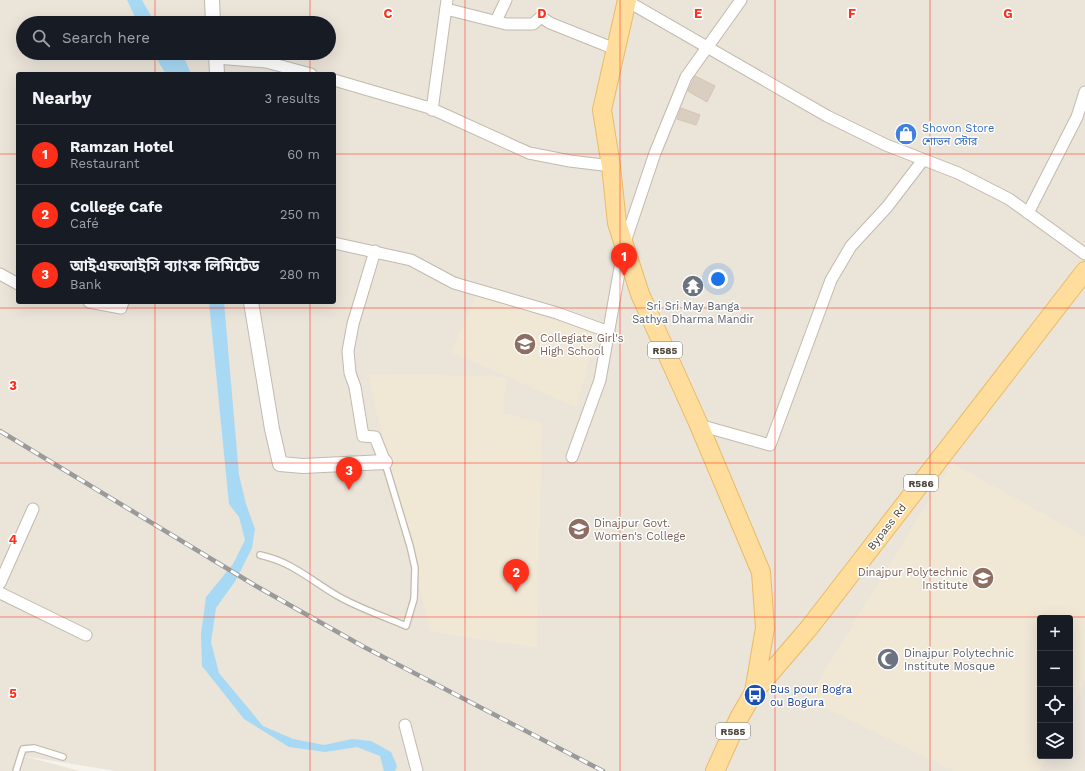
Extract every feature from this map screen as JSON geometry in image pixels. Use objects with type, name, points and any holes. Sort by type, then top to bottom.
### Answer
[{"type":"main road","name":"R585","points":[[627,0],[602,110],[611,166],[617,223],[640,294],[699,425],[761,572],[765,628],[754,692]]},
{"type":"main road","name":"Bypass Rd","points":[[715,771],[739,718],[754,692],[809,628],[1082,281]]},
{"type":"street","points":[[212,0],[213,16]]},
{"type":"street","points":[[496,21],[506,0]]},
{"type":"street","points":[[627,0],[827,116],[886,145],[977,183],[1009,199],[1085,254]]},
{"type":"street","points":[[572,457],[600,380],[624,246],[655,153],[686,77],[706,46],[741,0]]},
{"type":"street","points":[[432,110],[447,5],[506,24],[533,24],[541,17],[595,42],[616,49]]},
{"type":"street","points":[[216,60],[218,72]]},
{"type":"street","points":[[249,60],[266,62],[304,72]]},
{"type":"street","points":[[336,81],[432,110],[529,153],[570,161],[611,166]]},
{"type":"street","points":[[1028,213],[1077,117],[1085,92]]},
{"type":"street","points":[[699,425],[770,445],[831,280],[851,246],[887,207],[923,160]]},
{"type":"street","points":[[336,244],[374,251],[411,260],[454,283],[557,313],[609,332]]},
{"type":"street","points":[[251,304],[272,429],[280,464],[303,466],[385,462],[376,436],[363,436],[355,387],[350,373],[348,351],[353,324],[374,251]]},
{"type":"street","points":[[0,274],[16,283]]},
{"type":"street","points":[[100,304],[121,308],[122,304]]},
{"type":"street","points":[[0,583],[33,508]]},
{"type":"street","points":[[0,593],[86,635]]},
{"type":"street","points":[[405,725],[417,771]]},
{"type":"lane","points":[[260,555],[288,564],[335,595],[358,607],[406,626],[414,599],[415,568],[385,462]]},
{"type":"lane","points":[[16,771],[24,749],[34,748],[63,757]]},
{"type":"shaded area","points":[[0,0],[1085,0],[1085,771],[116,771],[23,756],[80,771],[0,771]]},
{"type":"shaded area","name":"Collegiate Girl's High School","points":[[478,293],[597,335],[576,407],[451,352]]},
{"type":"shaded area","points":[[368,374],[493,376],[507,379],[502,413],[542,423],[537,648],[430,631]]},
{"type":"shaded area","name":"Dinajpur Polytechnic Institute","points":[[952,463],[1085,537],[1085,682],[1073,706],[1073,615],[1037,615],[1037,759],[1046,759],[1040,771],[954,771],[807,699]]},
{"type":"water","points":[[127,0],[142,0],[151,16],[135,16]]},
{"type":"water","points":[[157,60],[185,60],[190,72],[165,72]]},
{"type":"water","points":[[209,304],[224,304],[239,475],[246,504],[255,529],[252,548],[236,580],[216,608],[211,642],[219,673],[263,726],[293,739],[324,745],[352,739],[371,741],[391,752],[397,766],[395,771],[384,771],[380,756],[357,747],[325,752],[289,747],[244,719],[202,666],[201,634],[206,597],[233,564],[245,540],[239,517],[229,504]]},
{"type":"building","points":[[695,76],[715,86],[707,102],[688,91]]},
{"type":"building","points":[[681,108],[700,115],[696,125],[677,119]]},
{"type":"railway","points":[[0,431],[256,586],[364,647],[603,771]]},
{"type":"place","name":"Shovon Store শোভন স্টোর","points":[[906,134]]},
{"type":"place","name":"Ramzan Hotel","points":[[624,276]]},
{"type":"place","name":"Sri Sri May Banga Sathya Dharma Mandir","points":[[693,286]]},
{"type":"place","name":"Collegiate Girl's High School","points":[[525,344]]},
{"type":"place","name":"আইএফআইসি ব্যাংক লিমিটেড","points":[[349,490]]},
{"type":"place","name":"Dinajpur Govt. Women's College","points":[[579,529]]},
{"type":"place","name":"Dinajpur Polytechnic Institute","points":[[983,578]]},
{"type":"place","name":"College Cafe","points":[[516,592]]},
{"type":"place","name":"Dinajpur Polytechnic Institute Mosque","points":[[888,659]]},
{"type":"place","name":"Bus pour Bogra ou Bogura","points":[[755,695]]}]
